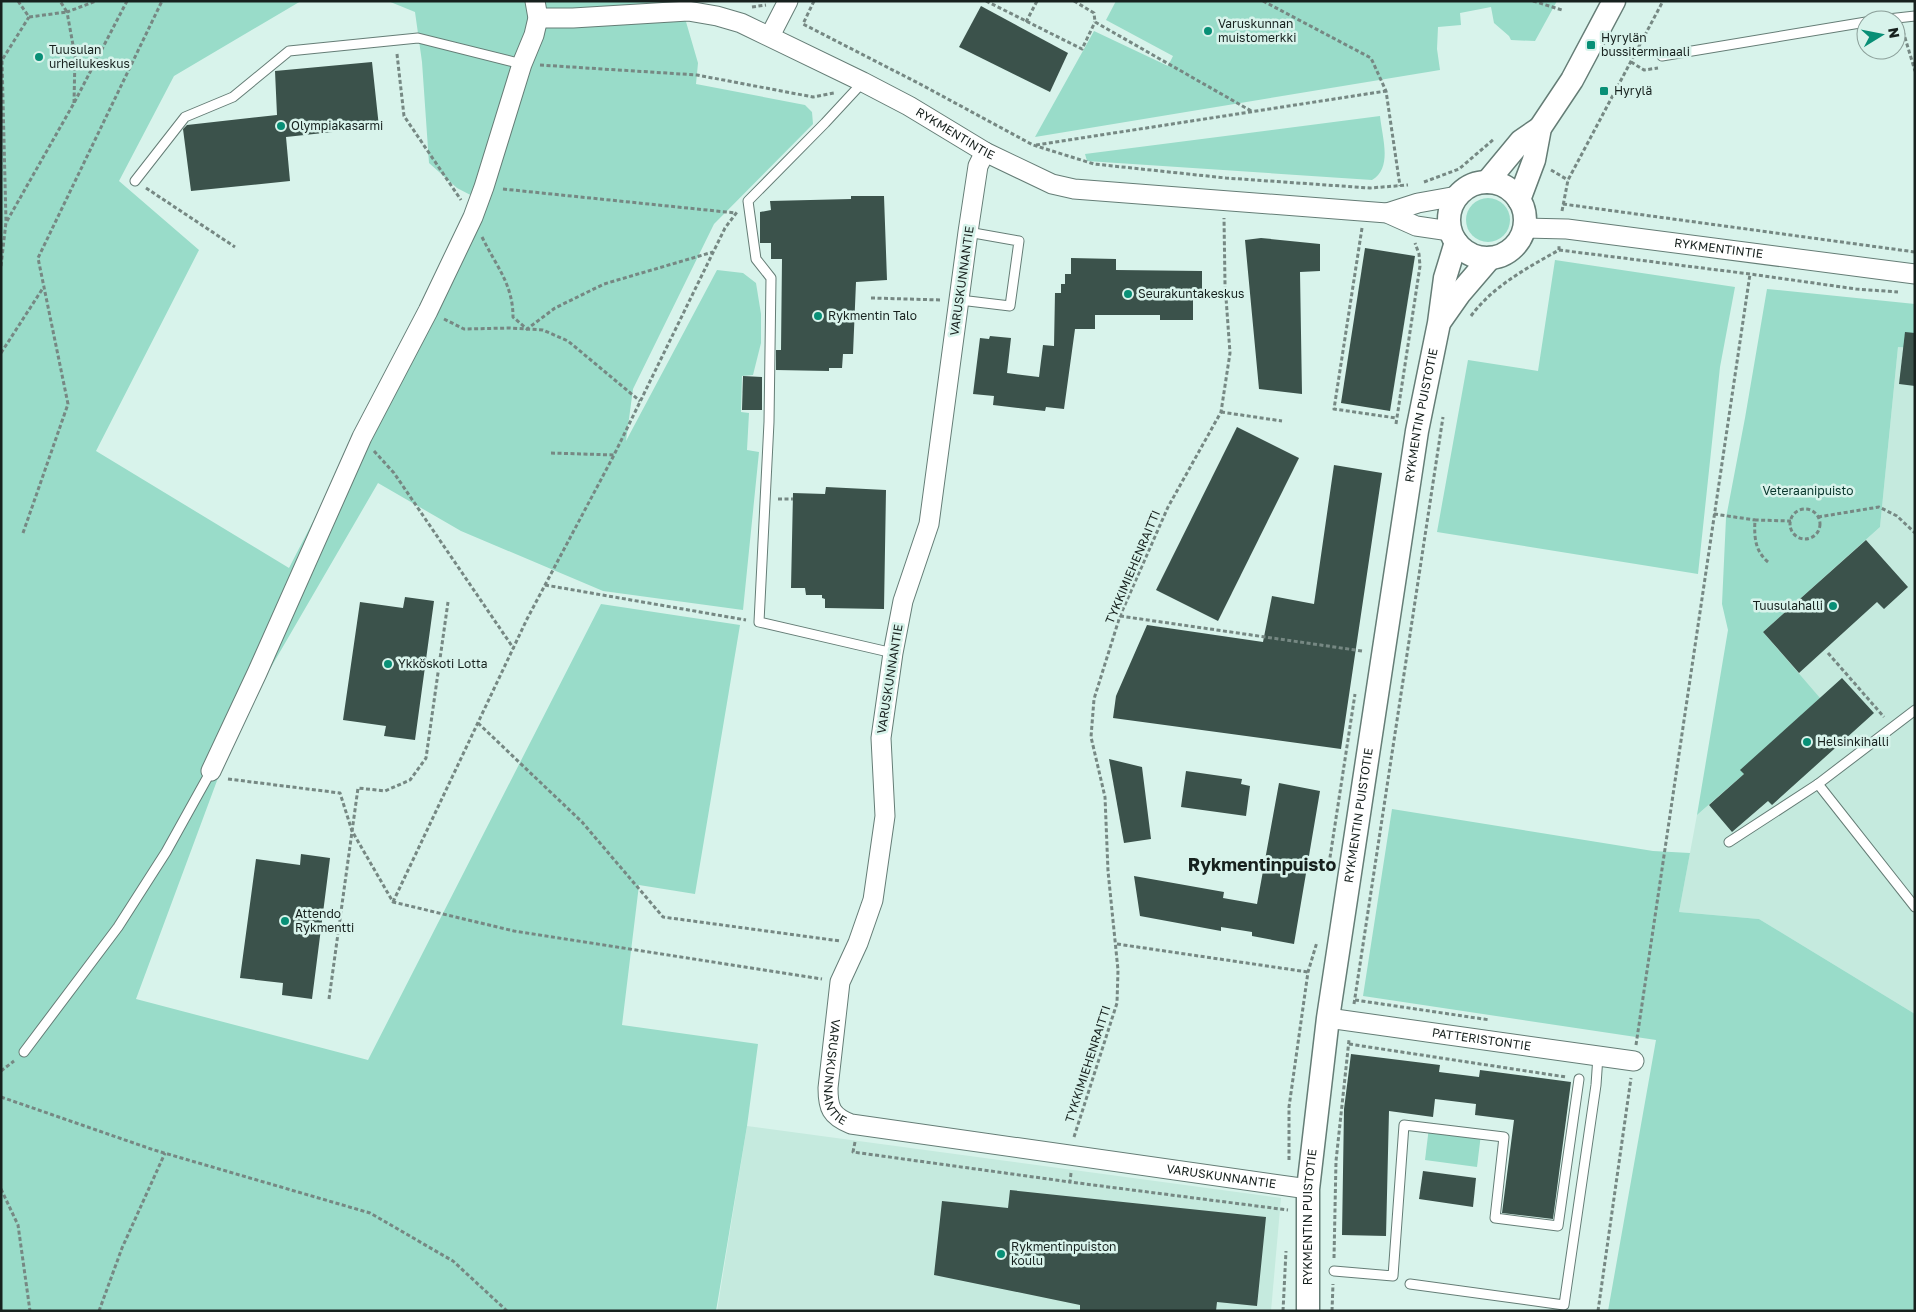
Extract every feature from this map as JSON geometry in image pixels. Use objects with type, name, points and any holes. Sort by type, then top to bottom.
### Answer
[{"type":"street","points":[[770,36],[788,1]]},
{"type":"street","points":[[1487,182],[1521,141],[1540,128],[1572,80],[1614,1]]},
{"type":"street","points":[[209,774],[257,673],[362,437],[428,311],[472,217],[484,187],[522,64],[534,34],[536,10]]},
{"type":"street","name":"RYKMENTINTIE","points":[[536,10],[573,18],[688,11],[717,16],[741,23],[863,82],[985,152],[1052,184],[1074,189],[1387,213],[1416,226],[1453,236]]},
{"type":"street","points":[[1519,200],[1534,160],[1540,128]]},
{"type":"street","name":"VARUSKUNNANTIE","points":[[985,152],[978,166],[968,232],[929,524],[903,601],[893,653],[881,738],[885,816],[873,900],[858,943],[840,982],[828,1102],[831,1111],[836,1116],[843,1121],[857,1125],[1073,1147],[1308,1189]]},
{"type":"street","points":[[1487,182],[1506,187],[1519,200],[1525,218],[1520,239],[1512,249],[1502,255],[1490,258],[1477,257],[1465,251],[1453,236],[1449,212],[1457,196],[1466,188],[1487,182]]},
{"type":"street","name":"RYKMENTINTIE","points":[[1387,213],[1418,203],[1457,196]]},
{"type":"street","name":"RYKMENTINTIE","points":[[1524,228],[1560,228],[1915,274]]},
{"type":"street","name":"RYKMENTIN PUISTOTIE","points":[[1308,1311],[1308,1189],[1328,1018],[1417,431],[1440,323],[1445,278],[1453,236]]},
{"type":"street","name":"RYKMENTIN PUISTOTIE","points":[[1440,323],[1460,293],[1490,258]]},
{"type":"street","name":"PATTERISTONTIE","points":[[1328,1018],[1634,1061]]},
{"type":"lane","points":[[1662,56],[1856,24]]},
{"type":"lane","points":[[135,181],[185,117],[233,97],[288,51],[418,38],[522,64]]},
{"type":"lane","points":[[863,82],[826,123],[748,201],[756,259],[771,278],[769,422],[759,622],[893,653]]},
{"type":"lane","points":[[960,300],[1010,306],[1019,241],[968,232]]},
{"type":"lane","points":[[1729,842],[1818,784],[1915,710]]},
{"type":"lane","points":[[24,1052],[118,927],[166,852],[209,774]]},
{"type":"lane","points":[[1818,784],[1915,908]]},
{"type":"lane","points":[[1410,1284],[1564,1305],[1596,1085],[1598,1056]]},
{"type":"lane","points":[[1334,1271],[1394,1276],[1404,1124],[1504,1138],[1495,1218],[1558,1226],[1579,1079]]},
{"type":"path","points":[[18,1],[29,17]]},
{"type":"path","points":[[60,1],[67,12],[74,56],[74,104]]},
{"type":"path","points":[[29,17],[67,12],[95,1]]},
{"type":"path","points":[[6,222],[74,104],[127,1]]},
{"type":"path","points":[[23,533],[68,404],[38,258],[162,1]]},
{"type":"path","points":[[749,8],[766,5],[769,1]]},
{"type":"path","points":[[814,1],[804,24],[1033,145],[1094,164],[1112,167],[1226,178],[1370,188],[1400,186],[1386,91],[1371,58],[1263,1]]},
{"type":"path","points":[[986,1],[1082,49],[1096,22],[1094,13],[1074,1]]},
{"type":"path","points":[[1026,22],[1037,1]]},
{"type":"path","points":[[1533,1],[1562,10]]},
{"type":"path","points":[[1559,250],[1563,204],[1568,180],[1663,1]]},
{"type":"path","points":[[1,266],[6,222],[2,60],[29,17]]},
{"type":"path","points":[[1096,22],[1254,112]]},
{"type":"path","points":[[395,41],[404,116],[472,217],[509,286],[513,303],[513,317],[527,328]]},
{"type":"path","points":[[1906,41],[1915,71]]},
{"type":"path","points":[[522,64],[697,75],[813,97],[835,92]]},
{"type":"path","points":[[1033,145],[1386,91]]},
{"type":"path","points":[[1420,183],[1459,169],[1496,137]]},
{"type":"path","points":[[135,181],[235,247]]},
{"type":"path","points":[[484,187],[736,213]]},
{"type":"path","points":[[393,902],[545,585],[614,455],[725,228],[748,201]]},
{"type":"path","points":[[1563,204],[1915,252]]},
{"type":"path","name":"TYKKIMIEHENRAITTI","points":[[1070,1182],[1073,1147],[1116,1003],[1118,970],[1117,944],[1108,871],[1105,796],[1091,737],[1094,699],[1120,616],[1168,507],[1221,412],[1230,353],[1224,215]]},
{"type":"path","points":[[1362,228],[1334,409],[1396,418]]},
{"type":"path","points":[[1468,320],[1482,302],[1504,284],[1559,250],[1856,289],[1905,293]]},
{"type":"path","points":[[527,328],[555,308],[604,284],[713,252]]},
{"type":"path","points":[[1598,1311],[1750,274]]},
{"type":"path","points":[[1,353],[44,287]]},
{"type":"path","points":[[871,298],[960,300]]},
{"type":"path","points":[[428,311],[464,330],[527,328],[543,330],[568,341],[640,401]]},
{"type":"path","points":[[1221,412],[1282,421]]},
{"type":"path","points":[[1332,1311],[1336,1161],[1351,1022],[1443,413]]},
{"type":"path","points":[[362,437],[394,473],[514,649]]},
{"type":"path","points":[[551,453],[614,455]]},
{"type":"path","points":[[1818,517],[1879,507],[1897,516],[1915,533]]},
{"type":"path","points":[[1802,509],[1811,510],[1820,522],[1818,532],[1811,538],[1801,539],[1793,533],[1791,521],[1794,514],[1802,509]]},
{"type":"path","points":[[1714,514],[1755,520],[1791,521]]},
{"type":"path","points":[[1755,520],[1754,536],[1756,546],[1763,558],[1768,562]]},
{"type":"path","points":[[545,585],[759,622]]},
{"type":"path","points":[[329,999],[358,788],[384,791],[410,780],[426,758],[448,602]]},
{"type":"path","points":[[1120,616],[1362,650]]},
{"type":"path","points":[[1828,653],[1893,727]]},
{"type":"path","points":[[478,723],[582,822],[663,917],[858,943]]},
{"type":"path","points":[[209,774],[340,793],[352,831],[393,902],[514,931],[840,982]]},
{"type":"path","points":[[1117,944],[1308,972]]},
{"type":"path","points":[[1349,1044],[1579,1079]]},
{"type":"path","points":[[1,1096],[165,1153],[370,1213],[454,1260],[507,1311]]},
{"type":"path","points":[[857,1125],[853,1152],[1288,1210]]},
{"type":"path","points":[[99,1311],[122,1248],[165,1153]]},
{"type":"path","points":[[1,1189],[18,1226],[30,1311]]},
{"type":"path","points":[[1283,1311],[1285,1267]]},
{"type":"shaded area","points":[[1898,347],[1915,348],[1915,1014],[1759,919],[1679,912],[1697,815],[1744,775],[1740,770],[1799,673],[1763,632],[1880,527]]},
{"type":"shaded area","name":"Rykmentinpuiston koulu","points":[[747,1126],[1281,1198],[1271,1311],[717,1311]]},
{"type":"green space","points":[[1,1],[301,1],[174,76],[119,181],[199,250],[96,451],[289,568],[464,229],[484,202],[457,188],[429,163],[422,62],[415,12],[388,1],[684,1],[682,8],[698,63],[696,84],[805,105],[812,112],[813,124],[714,224],[633,389],[626,441],[717,270],[743,273],[756,283],[761,314],[761,343],[753,375],[742,376],[741,412],[749,413],[747,450],[759,452],[743,610],[603,591],[461,531],[378,483],[238,724],[136,999],[368,1060],[601,604],[740,625],[695,894],[639,885],[622,1025],[758,1044],[747,1126],[716,1311],[1,1311]]},
{"type":"green space","points":[[1116,1],[1557,1],[1535,41],[1511,40],[1494,23],[1491,7],[1460,13],[1461,25],[1438,27],[1437,49],[1440,70],[1035,137],[1094,31],[1168,66],[1173,56],[1106,20]]},
{"type":"green space","points":[[1380,116],[1385,151],[1384,160],[1378,175],[1372,180],[1087,161],[1085,154]]},
{"type":"green space","points":[[1488,198],[1500,202],[1506,208],[1510,220],[1506,232],[1500,238],[1488,242],[1476,238],[1470,232],[1466,220],[1470,208],[1476,202]]},
{"type":"green space","points":[[1555,260],[1735,287],[1720,367],[1698,574],[1437,532],[1468,360],[1538,371]]},
{"type":"green space","name":"Veteraanipuisto","points":[[1767,289],[1915,304],[1915,348],[1898,347],[1880,527],[1763,632],[1820,698],[1741,770],[1744,774],[1697,815],[1728,630],[1722,604],[1726,518]]},
{"type":"green space","points":[[1392,809],[1653,851],[1690,853],[1679,912],[1759,919],[1915,1014],[1915,1311],[1608,1311],[1656,1040],[1363,996]]},
{"type":"green space","points":[[1429,1127],[1481,1134],[1477,1167],[1425,1160]]},
{"type":"building","points":[[981,6],[1068,53],[1050,92],[959,47]]},
{"type":"building","name":"Olympiakasarmi","points":[[372,62],[379,127],[286,137],[290,181],[191,191],[183,129],[187,125],[277,115],[275,71]]},
{"type":"building","name":"Rykmentin Talo","points":[[851,196],[884,196],[887,280],[856,282],[853,354],[843,354],[842,368],[829,368],[829,371],[776,370],[776,350],[781,350],[782,259],[771,259],[771,243],[760,243],[760,212],[771,210],[770,201],[851,199]]},
{"type":"building","points":[[1261,238],[1320,244],[1320,271],[1300,272],[1302,394],[1259,389],[1245,240]]},
{"type":"building","points":[[1365,248],[1415,256],[1390,411],[1341,403]]},
{"type":"building","points":[[1071,258],[1116,259],[1116,270],[1202,271],[1202,296],[1193,295],[1193,320],[1160,320],[1160,315],[1095,315],[1095,329],[1075,329],[1064,409],[1046,407],[1045,411],[993,405],[994,396],[973,394],[980,338],[989,339],[990,336],[1011,338],[1007,373],[1039,377],[1043,345],[1054,346],[1055,293],[1061,293],[1061,284],[1065,284],[1065,274],[1071,274]]},
{"type":"building","points":[[1905,332],[1915,333],[1915,386],[1899,384]]},
{"type":"building","points":[[743,376],[762,377],[762,410],[742,410]]},
{"type":"building","points":[[1237,427],[1299,458],[1218,621],[1156,590]]},
{"type":"building","points":[[1334,465],[1382,473],[1341,749],[1113,718],[1116,696],[1147,625],[1263,642],[1272,596],[1314,604]]},
{"type":"building","points":[[826,487],[886,490],[884,609],[825,608],[825,599],[822,598],[822,595],[806,595],[805,588],[791,588],[793,493],[825,494]]},
{"type":"building","name":"Tuusulahalli","points":[[1866,540],[1908,587],[1884,609],[1877,602],[1799,673],[1763,632]]},
{"type":"building","name":"Ykköskoti Lotta","points":[[405,597],[434,601],[415,740],[384,736],[386,726],[343,720],[360,602],[403,608]]},
{"type":"building","name":"Helsinkihalli","points":[[1842,678],[1874,713],[1772,805],[1768,801],[1732,832],[1709,805],[1744,774],[1740,770]]},
{"type":"building","points":[[1109,759],[1142,767],[1151,839],[1124,843]]},
{"type":"building","points":[[1186,771],[1242,779],[1241,784],[1250,786],[1246,816],[1181,807]]},
{"type":"building","points":[[1279,783],[1320,791],[1294,944],[1252,936],[1252,932],[1221,927],[1221,931],[1140,916],[1134,876],[1224,892],[1223,898],[1257,904]]},
{"type":"building","name":"Attendo Rykmentti","points":[[301,854],[330,858],[312,999],[282,995],[283,983],[240,978],[256,859],[300,865]]},
{"type":"building","points":[[1351,1054],[1440,1065],[1439,1072],[1479,1077],[1480,1070],[1571,1082],[1553,1219],[1502,1213],[1514,1120],[1475,1115],[1476,1104],[1435,1099],[1433,1117],[1389,1111],[1386,1236],[1342,1235],[1344,1109]]},
{"type":"building","points":[[1423,1171],[1476,1178],[1473,1207],[1419,1199]]},
{"type":"building","points":[[1010,1190],[1266,1217],[1257,1306],[1217,1302],[1216,1311],[1080,1311],[1080,1305],[934,1275],[942,1201],[1008,1208]]},
{"type":"place","name":"Varuskunnan muistomerkki","points":[[1208,31]]},
{"type":"place","name":"Hyrylän bussiterminaali","points":[[1591,45]]},
{"type":"place","name":"Tuusulan urheilukeskus","points":[[39,57]]},
{"type":"place","name":"Hyrylä","points":[[1604,91]]},
{"type":"place","name":"Olympiakasarmi","points":[[281,126]]},
{"type":"place","name":"Seurakuntakeskus","points":[[1128,294]]},
{"type":"place","name":"Rykmentin Talo","points":[[818,316]]},
{"type":"place","name":"Tuusulahalli","points":[[1833,606]]},
{"type":"place","name":"Ykköskoti Lotta","points":[[388,664]]},
{"type":"place","name":"Helsinkihalli","points":[[1807,742]]},
{"type":"place","name":"Attendo Rykmentti","points":[[285,921]]},
{"type":"place","name":"Rykmentinpuiston koulu","points":[[1001,1254]]},
{"type":"district","name":"Rykmentinpuisto","points":[[1262,865]]}]
